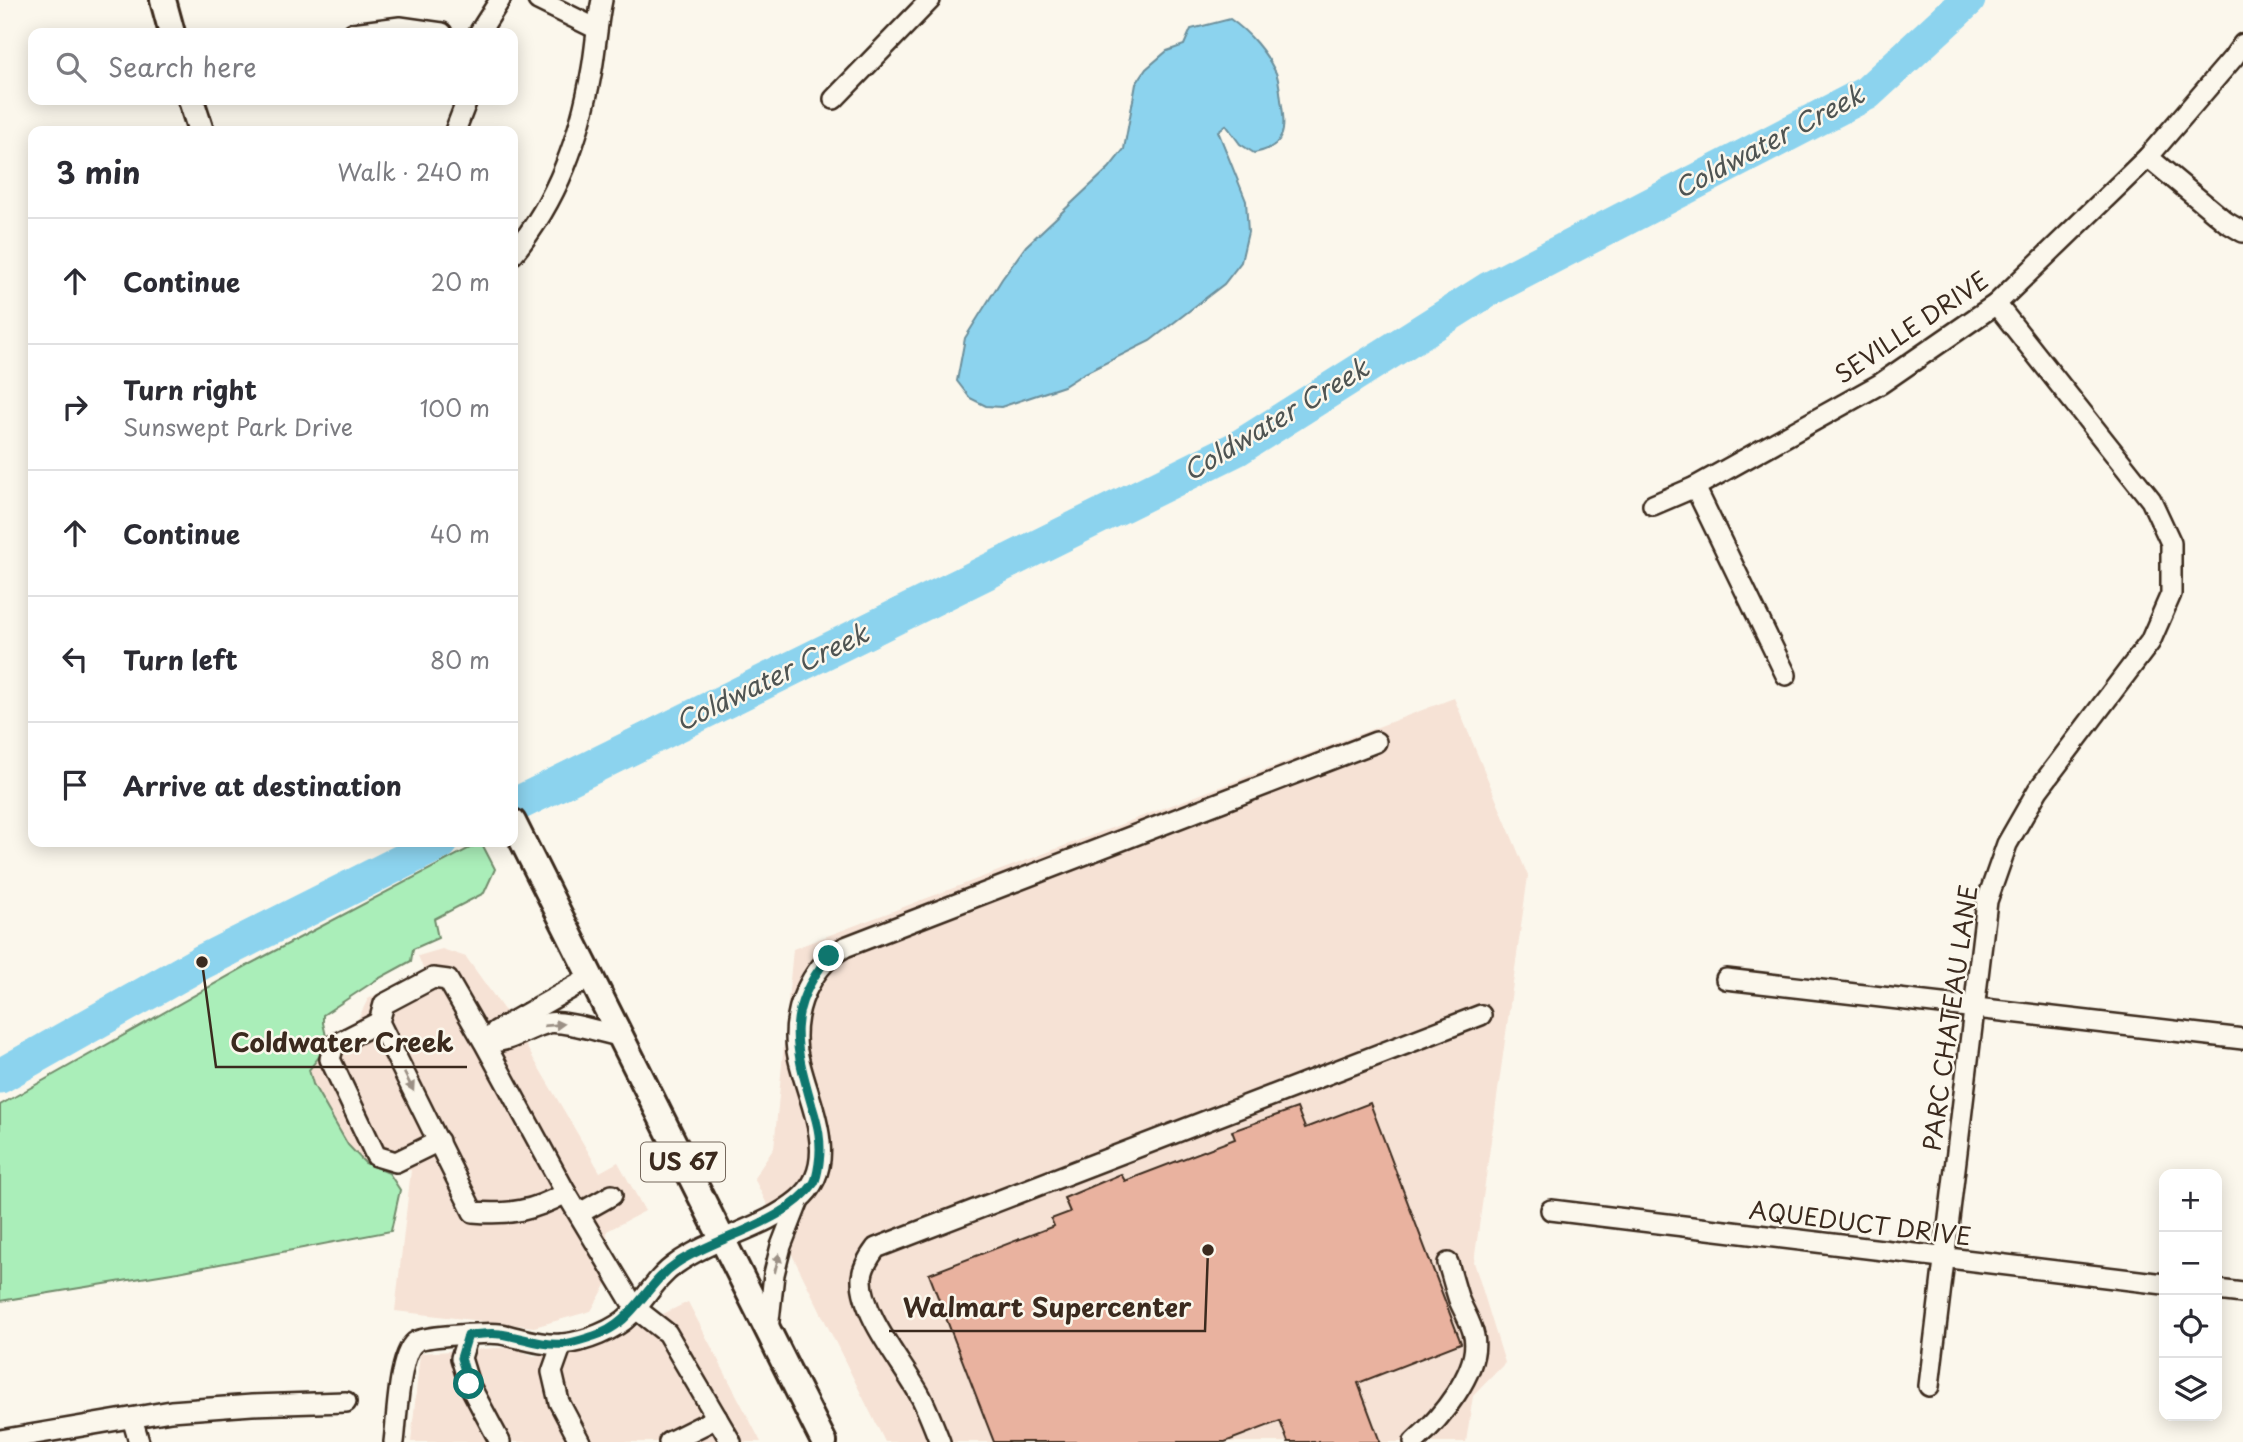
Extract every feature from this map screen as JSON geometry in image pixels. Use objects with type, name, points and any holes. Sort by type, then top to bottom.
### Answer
[{"type":"main road","points":[[163,0],[171,28]]},
{"type":"main road","points":[[193,105],[199,126]]},
{"type":"main road","name":"US 67","points":[[518,832],[824,1442]]},
{"type":"street","points":[[482,28],[499,0]]},
{"type":"street","points":[[538,0],[597,29]]},
{"type":"street","points":[[518,247],[554,194],[578,134],[602,0]]},
{"type":"street","points":[[835,99],[930,0]]},
{"type":"street","name":"SEVILLE DRIVE","points":[[1653,505],[1695,487],[1880,384],[1996,304],[2148,157],[2243,44]]},
{"type":"street","points":[[457,126],[465,105]]},
{"type":"street","points":[[2148,157],[2226,222],[2243,232]]},
{"type":"street","name":"PARC CHATEAU LANE","points":[[1929,1387],[1987,901],[2007,844],[2038,790],[2150,642],[2171,594],[2171,543],[2151,500],[1996,304]]},
{"type":"street","points":[[1695,487],[1786,675]]},
{"type":"street","points":[[394,1442],[405,1355],[415,1342],[434,1336],[498,1333],[522,1340],[562,1344],[598,1335],[629,1316],[651,1287],[675,1264],[799,1200],[816,1181],[821,1147],[819,1130],[797,1051],[796,1027],[806,991],[815,973],[829,956],[845,947],[1376,742]]},
{"type":"street","points":[[488,1043],[496,1031],[590,977]]},
{"type":"street","points":[[566,1193],[542,1206],[500,1214],[473,1212],[379,1022],[384,1004],[433,978],[448,980],[488,1043],[566,1193],[635,1307],[667,1333],[731,1442]]},
{"type":"street","points":[[1726,979],[2243,1039]]},
{"type":"street","points":[[940,1442],[921,1397],[878,1327],[865,1297],[862,1276],[867,1261],[876,1248],[1481,1014]]},
{"type":"street","points":[[379,1022],[334,1045],[330,1059],[376,1156],[396,1162],[439,1141]]},
{"type":"street","points":[[488,1043],[502,1042],[549,1023],[564,1023],[620,1036]]},
{"type":"street","points":[[580,1213],[612,1195]]},
{"type":"street","points":[[768,1330],[774,1274],[781,1246],[799,1200]]},
{"type":"street","name":"AQUEDUCT DRIVE","points":[[1551,1210],[2159,1283]]},
{"type":"street","points":[[1414,1442],[1465,1381],[1474,1361],[1474,1336],[1458,1298],[1448,1264]]},
{"type":"street","points":[[2222,1291],[2243,1293]]},
{"type":"street","points":[[468,1335],[461,1358],[469,1384],[500,1442]]},
{"type":"street","points":[[562,1344],[552,1372],[559,1402],[580,1442]]},
{"type":"street","points":[[0,1440],[171,1411],[346,1402]]},
{"type":"street","points":[[132,1418],[139,1442]]},
{"type":"street","points":[[668,1442],[717,1418]]},
{"type":"shaded area","points":[[1454,698],[1528,876],[1474,1262],[1505,1363],[1473,1396],[1466,1442],[885,1442],[754,1178],[774,1148],[793,949]]},
{"type":"shaded area","points":[[442,949],[466,957],[509,1017],[600,1172],[618,1162],[645,1211],[607,1231],[609,1280],[591,1311],[534,1327],[395,1311],[411,1170],[389,1173],[365,1163],[348,1145],[313,1084],[309,1070],[328,1045],[355,1025],[368,999],[424,970],[418,956]]},
{"type":"shaded area","points":[[688,1302],[761,1442],[411,1442],[420,1353],[511,1347],[534,1356],[594,1347]]},
{"type":"green space","points":[[472,847],[484,847],[495,869],[484,893],[434,919],[438,938],[413,949],[411,961],[376,980],[323,1015],[328,1045],[309,1070],[313,1084],[348,1145],[365,1163],[389,1173],[400,1190],[391,1231],[178,1272],[0,1301],[0,1105],[250,964]]},
{"type":"water","points":[[1230,19],[1250,36],[1272,65],[1279,82],[1284,119],[1282,135],[1278,141],[1265,150],[1254,153],[1240,144],[1226,125],[1218,131],[1246,201],[1248,232],[1241,262],[1224,284],[1150,341],[1064,386],[1001,407],[986,406],[970,398],[957,381],[965,338],[1026,246],[1109,168],[1124,149],[1136,84],[1146,69],[1167,51],[1184,45],[1191,29]]},
{"type":"building","points":[[1370,1103],[1461,1343],[1358,1383],[1380,1442],[1288,1442],[1280,1421],[1225,1442],[994,1442],[929,1274],[1054,1226],[1051,1219],[1070,1212],[1064,1198],[1121,1174],[1125,1181],[1235,1139],[1232,1131],[1297,1108],[1305,1128]]},
{"type":"waterway","name":"Coldwater Creek","points":[[518,804],[1238,448],[1489,289],[1867,93],[1968,0]]},
{"type":"waterway","name":"Coldwater Creek","points":[[0,1076],[202,962],[431,847]]},
{"type":"place","name":"Coldwater Creek","points":[[202,962]]},
{"type":"place","name":"Walmart Supercenter","points":[[1208,1250]]},
{"type":"route","points":[[469,1384],[461,1358],[468,1335],[498,1333],[522,1340],[562,1344],[598,1335],[629,1316],[651,1287],[675,1264],[779,1212],[799,1200],[816,1181],[821,1147],[819,1130],[797,1051],[796,1027],[806,991],[815,973],[829,956]]}]
